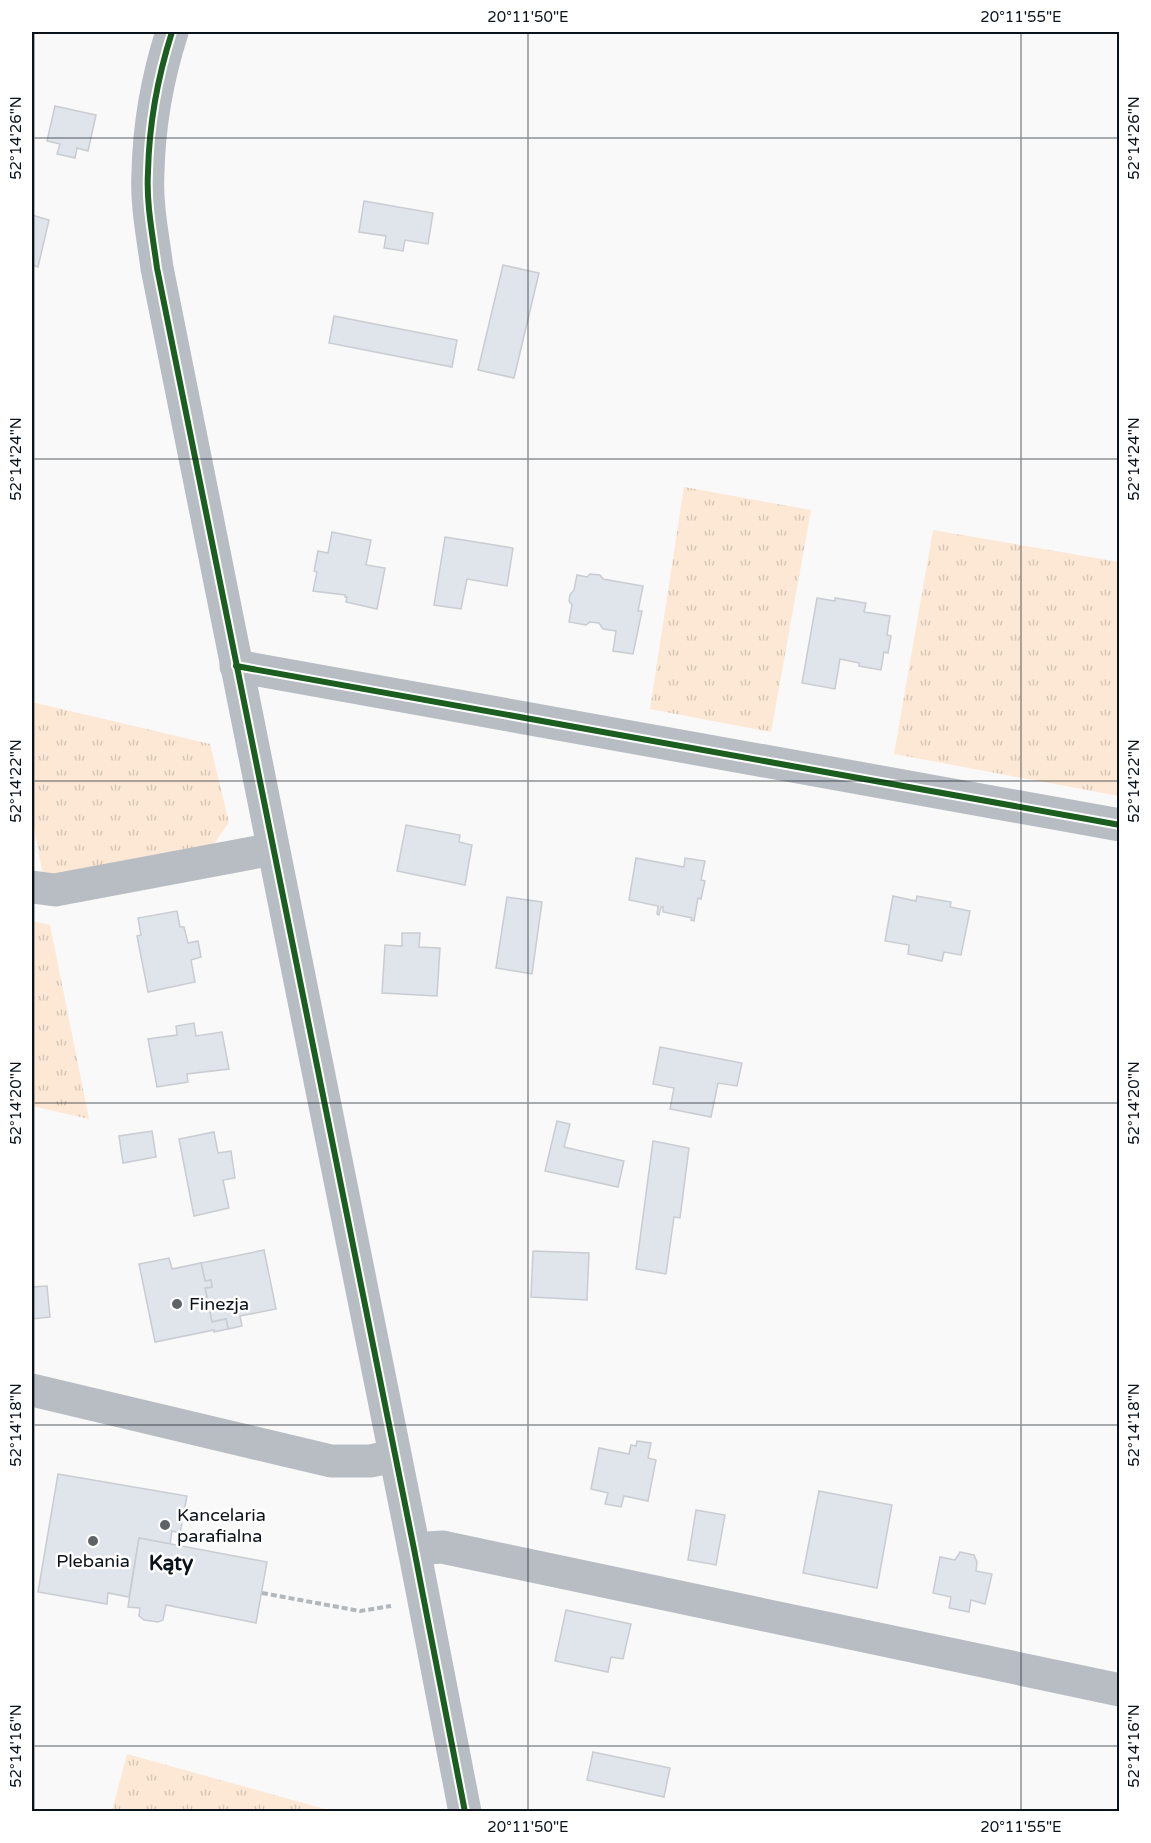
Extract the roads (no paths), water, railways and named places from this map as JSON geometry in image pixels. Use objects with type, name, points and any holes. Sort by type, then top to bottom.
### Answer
[{"type":"street","points":[[172,32],[151,135],[147,174],[157,268],[465,1812]]},
{"type":"street","points":[[236,666],[1119,825]]},
{"type":"street","points":[[32,887],[55,890],[273,849]]},
{"type":"street","points":[[32,1390],[331,1461],[370,1461],[395,1456]]},
{"type":"street","points":[[414,1549],[442,1547],[1119,1690]]},
{"type":"place","name":"Finezja","points":[[177,1304]]},
{"type":"place","name":"Kancelaria parafialna","points":[[165,1525]]},
{"type":"place","name":"Plebania","points":[[93,1541]]},
{"type":"district","name":"Kąty","points":[[171,1563]]}]
